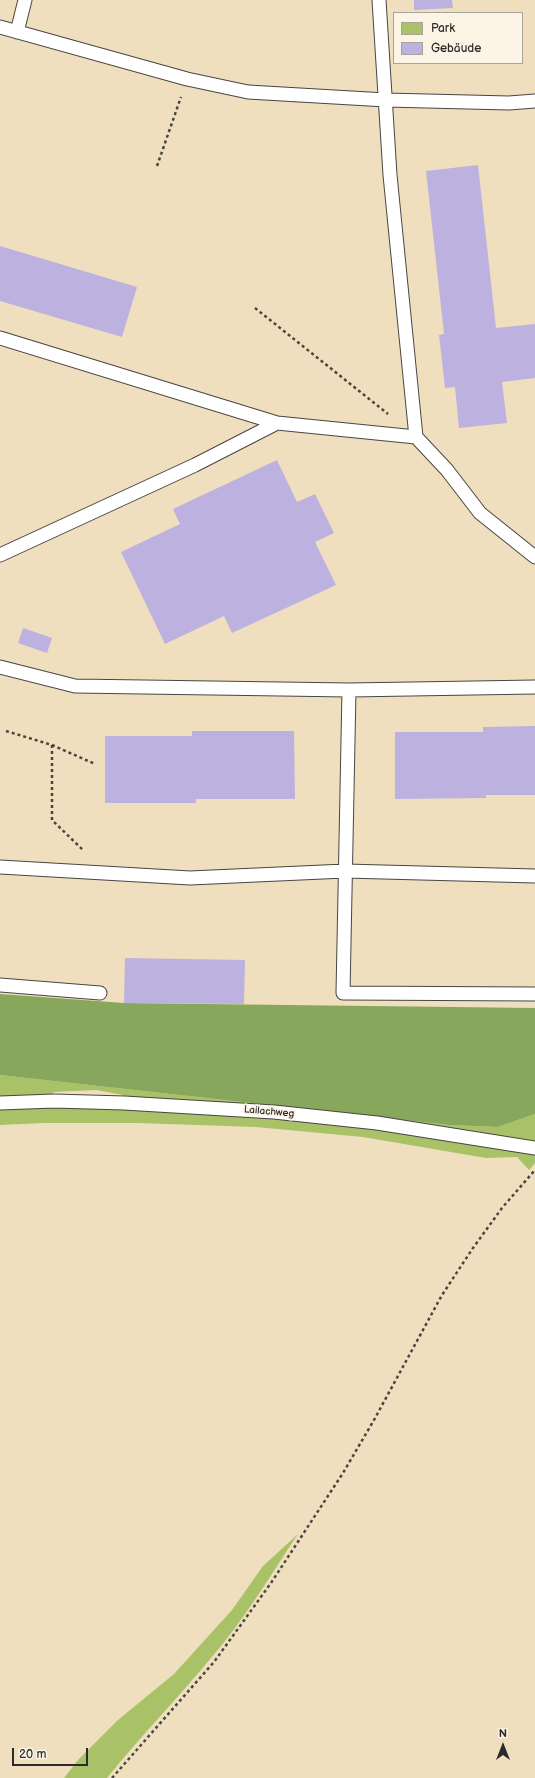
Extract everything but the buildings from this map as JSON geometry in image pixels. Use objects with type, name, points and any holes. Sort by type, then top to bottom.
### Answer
[{"type":"lane","points":[[17,32],[25,0]]},
{"type":"lane","points":[[379,0],[390,175],[416,437],[447,470],[480,513],[535,557]]},
{"type":"lane","points":[[0,27],[188,79],[248,92],[386,100],[535,101]]},
{"type":"lane","points":[[0,338],[277,423],[416,437]]},
{"type":"lane","points":[[0,555],[195,464],[277,423]]},
{"type":"lane","points":[[0,667],[75,686],[349,690],[535,687]]},
{"type":"lane","points":[[349,690],[343,993],[535,994]]},
{"type":"lane","points":[[0,867],[190,878],[345,871],[535,876]]},
{"type":"lane","points":[[0,985],[100,993]]},
{"type":"lane","name":"Lailachweg","points":[[0,1103],[124,1103],[274,1112],[376,1123],[535,1148]]},
{"type":"path","points":[[157,166],[188,79]]},
{"type":"path","points":[[255,308],[391,417]]},
{"type":"path","points":[[6,731],[52,745],[95,764]]},
{"type":"path","points":[[52,745],[52,820],[106,873]]},
{"type":"path","points":[[112,1778],[214,1662],[271,1583],[343,1473],[374,1420],[442,1295],[477,1242],[502,1208],[535,1170]]},
{"type":"green space","points":[[0,994],[124,1003],[535,1008],[535,1114],[498,1127],[449,1125],[0,1075]]},
{"type":"green space","points":[[0,1075],[449,1125],[498,1127],[535,1114],[535,1141],[127,1101],[123,1095],[96,1090],[53,1092],[53,1097],[0,1098]]},
{"type":"green space","points":[[0,1106],[125,1107],[376,1126],[535,1153],[535,1163],[529,1170],[517,1157],[486,1158],[363,1137],[256,1127],[137,1123],[44,1123],[0,1125]]},
{"type":"green space","points":[[298,1534],[235,1628],[107,1778],[64,1778],[78,1760],[118,1720],[174,1674],[232,1610],[263,1566]]}]
